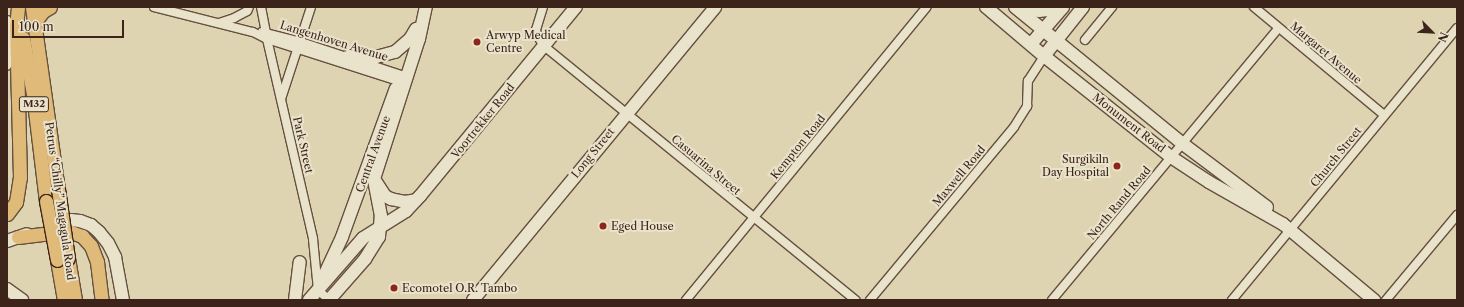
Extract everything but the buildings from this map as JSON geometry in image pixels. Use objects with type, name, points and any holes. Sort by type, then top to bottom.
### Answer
[{"type":"main road","name":"Petrus “Chilly” Magagula Road","points":[[18,7],[33,94],[46,201],[75,300]]},
{"type":"main road","points":[[7,214],[16,202],[20,177],[16,26],[18,7]]},
{"type":"main road","name":"Petrus “Chilly” Magagula Road","points":[[32,7],[58,189],[64,300]]},
{"type":"main road","points":[[34,23],[43,11],[50,7]]},
{"type":"main road","name":"Voortrekker Road","points":[[318,290],[359,242],[381,226],[402,214],[416,200],[576,7]]},
{"type":"main road","name":"Long Street","points":[[473,300],[626,112],[715,7]]},
{"type":"main road","name":"Monument Road","points":[[986,7],[1044,56],[1172,157],[1209,182],[1287,226]]},
{"type":"main road","name":"Monument Road","points":[[1015,7],[1183,144],[1273,211],[1287,226],[1374,300]]},
{"type":"main road","points":[[1019,7],[1039,11],[1062,7]]},
{"type":"main road","points":[[1031,44],[1062,7]]},
{"type":"main road","points":[[1044,56],[1083,7]]},
{"type":"main road","name":"Central Avenue","points":[[403,79],[416,29],[425,11]]},
{"type":"main road","name":"Central Avenue","points":[[318,290],[345,230],[419,40],[425,11]]},
{"type":"main road","points":[[347,57],[376,58],[395,52],[410,39],[416,29]]},
{"type":"main road","points":[[329,300],[375,245],[381,226],[374,179],[403,79]]},
{"type":"main road","points":[[374,179],[385,196],[405,202],[416,200]]},
{"type":"main road","points":[[12,239],[71,220],[91,225],[108,243],[115,258],[123,300]]},
{"type":"main road","points":[[12,239],[57,232],[71,232],[82,236],[91,246],[98,262],[102,300]]},
{"type":"main road","points":[[295,300],[300,262]]},
{"type":"main road","points":[[7,289],[22,300]]},
{"type":"main road","points":[[309,300],[318,290]]},
{"type":"street","name":"Langenhoven Avenue","points":[[154,7],[253,32],[298,50],[403,79]]},
{"type":"street","points":[[218,23],[234,18],[247,11],[249,7]]},
{"type":"street","name":"Park Street","points":[[261,7],[266,36],[313,239],[318,290]]},
{"type":"street","points":[[281,99],[301,42],[311,7]]},
{"type":"street","points":[[543,7],[536,30],[537,35],[544,46]]},
{"type":"street","name":"Kempton Road","points":[[686,300],[927,7]]},
{"type":"street","points":[[1085,40],[1112,7]]},
{"type":"street","name":"Margaret Avenue","points":[[1254,7],[1384,115]]},
{"type":"street","points":[[7,20],[9,60],[7,66]]},
{"type":"street","name":"North Rand Road","points":[[1052,300],[1279,28]]},
{"type":"street","name":"Church Street","points":[[1232,300],[1287,226],[1384,115],[1457,28]]},
{"type":"street","name":"Langenhoven Avenue","points":[[266,36],[301,42],[347,57],[403,79]]},
{"type":"street","name":"Casuarina Street","points":[[544,46],[855,300]]},
{"type":"street","name":"Maxwell Road","points":[[870,300],[1017,122],[1027,106],[1028,81],[1044,56]]},
{"type":"street","points":[[1386,300],[1457,215]]},
{"type":"street","points":[[318,290],[329,300]]},
{"type":"place","name":"Arwyp Medical Centre","points":[[477,42]]},
{"type":"place","name":"Surgikiln Day Hospital","points":[[1117,166]]},
{"type":"place","name":"Eged House","points":[[603,226]]},
{"type":"place","name":"Ecomotel O.R. Tambo","points":[[394,288]]}]
